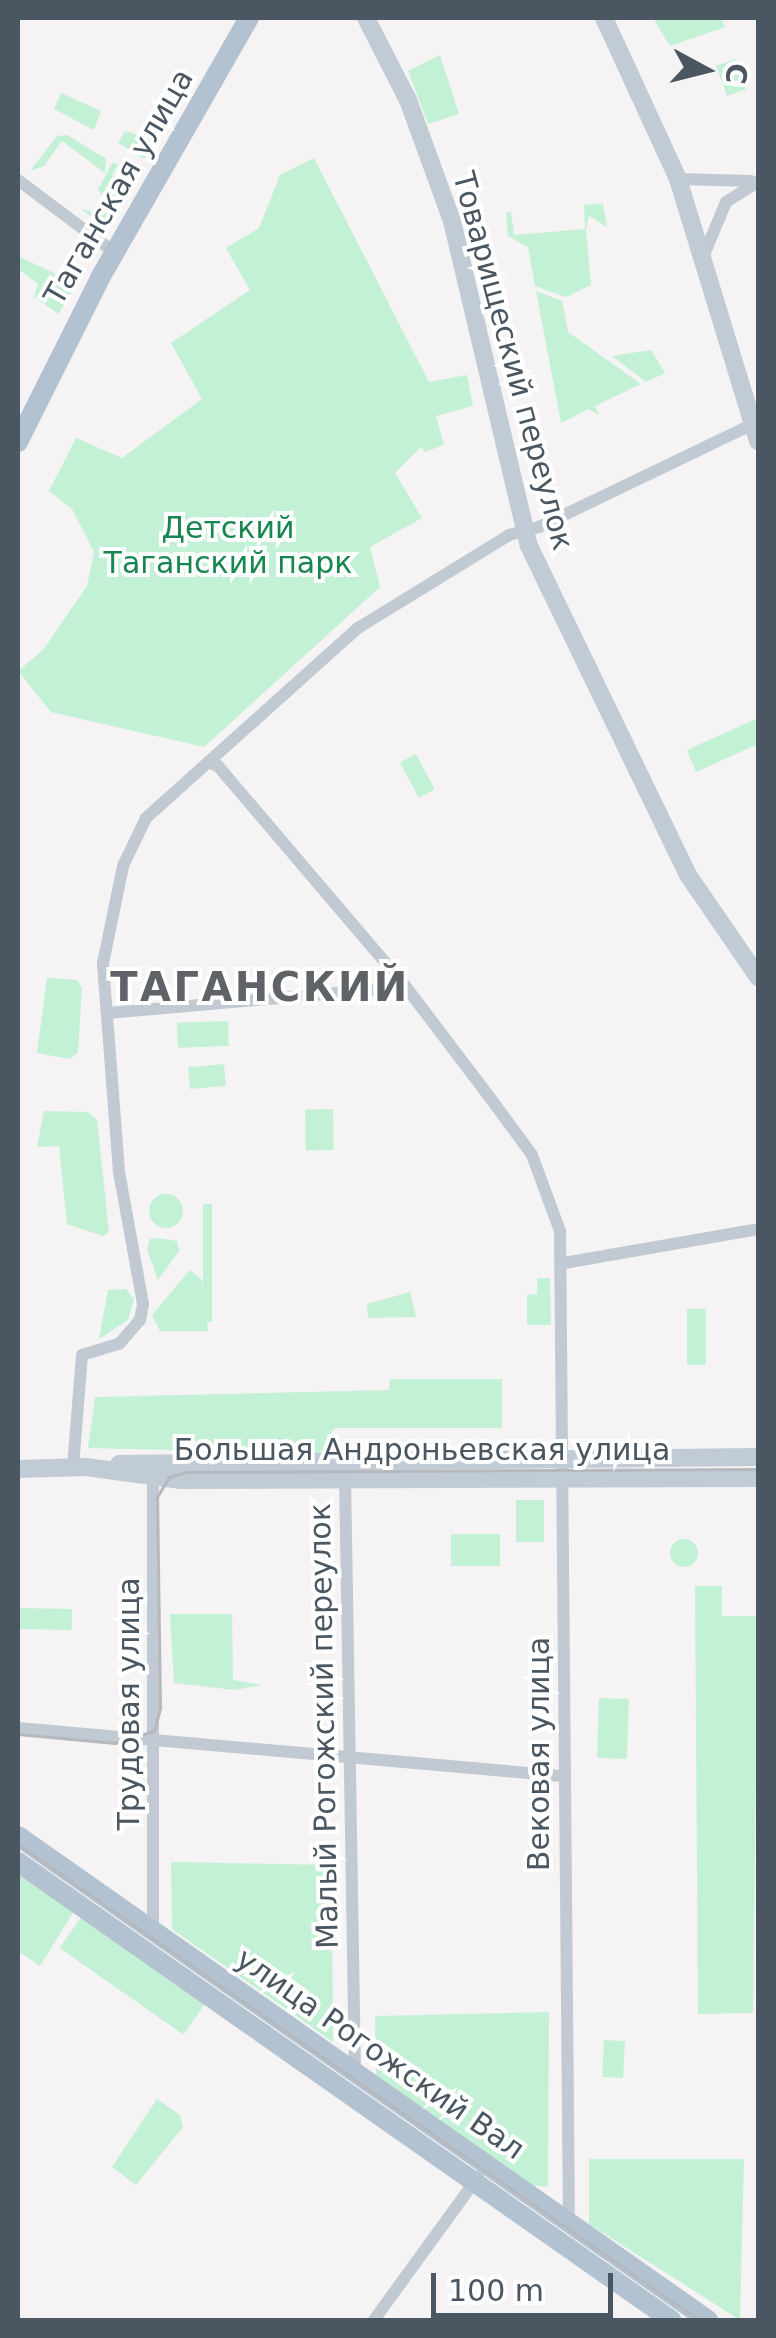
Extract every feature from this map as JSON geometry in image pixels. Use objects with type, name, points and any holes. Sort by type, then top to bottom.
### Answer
[{"type":"main road","name":"Таганская улица","points":[[18,442],[114,252],[250,18]]},
{"type":"main road","name":"улица Рогожский Вал","points":[[18,1836],[149,1942]]},
{"type":"main road","name":"улица Рогожский Вал","points":[[18,1862],[149,1942],[351,2082],[500,2175],[708,2320]]},
{"type":"main road","name":"улица Рогожский Вал","points":[[351,2082],[563,2245],[672,2320]]},
{"type":"street","name":"Товарищеский переулок","points":[[366,18],[408,100],[462,251],[524,532],[660,822],[706,905],[758,976]]},
{"type":"street","points":[[80,1467],[82,1355],[119,1344],[140,1320],[143,1304],[119,1172],[104,963],[122,866],[146,818],[358,628],[509,535],[755,433],[678,179],[604,18]]},
{"type":"street","points":[[678,179],[758,181]]},
{"type":"street","points":[[18,180],[114,252]]},
{"type":"street","points":[[704,258],[726,202],[758,181]]},
{"type":"street","name":"Вековая улица","points":[[208,762],[218,766],[406,987],[532,1155],[560,1231],[564,1263],[562,1776],[569,2224],[563,2245]]},
{"type":"street","points":[[108,1013],[406,987]]},
{"type":"street","points":[[564,1263],[758,1228]]},
{"type":"street","name":"Большая Андроньевская улица","points":[[80,1467],[153,1475],[564,1457],[758,1457]]},
{"type":"street","name":"Большая Андроньевская улица","points":[[18,1468],[344,1469],[564,1479],[758,1478]]},
{"type":"street","name":"Малый Рогожский переулок","points":[[344,1469],[353,1757],[351,2082]]},
{"type":"street","name":"Трудовая улица","points":[[149,1942],[153,1475]]},
{"type":"street","points":[[18,1728],[562,1776]]},
{"type":"street","points":[[374,2320],[474,2179],[500,2175]]},
{"type":"green space","points":[[653,18],[721,18],[725,27],[670,46]]},
{"type":"green space","points":[[440,55],[459,114],[428,124],[408,71]]},
{"type":"green space","points":[[735,59],[746,89],[727,96],[716,66]]},
{"type":"green space","points":[[61,93],[101,111],[94,130],[54,109]]},
{"type":"green space","points":[[159,113],[167,118],[144,159],[118,143],[125,131],[142,136]]},
{"type":"green space","points":[[67,135],[106,159],[105,173],[62,141],[44,166],[30,171],[57,136]]},
{"type":"green space","name":"Детский Таганский парк","points":[[314,158],[429,382],[467,375],[473,406],[436,416],[444,445],[425,452],[421,447],[395,473],[422,518],[370,547],[380,587],[204,747],[51,712],[18,671],[43,650],[87,586],[94,552],[72,509],[49,491],[76,438],[122,458],[202,399],[171,343],[250,290],[226,248],[259,228],[280,175]]},
{"type":"green space","points":[[113,162],[118,165],[112,175],[128,184],[104,227],[81,209],[103,215],[111,209],[98,189]]},
{"type":"green space","points":[[603,203],[607,227],[589,216],[586,229],[591,285],[566,297],[535,286],[528,247],[508,236],[506,213],[511,212],[514,235],[585,229],[584,205]]},
{"type":"green space","points":[[18,256],[58,275],[63,266],[78,278],[59,314],[34,297],[38,284],[18,269]]},
{"type":"green space","points":[[536,291],[562,301],[568,332],[641,384],[595,406],[599,415],[589,409],[561,423]]},
{"type":"green space","points":[[651,350],[665,373],[646,382],[612,356]]},
{"type":"green space","points":[[758,718],[758,744],[696,772],[687,750]]},
{"type":"green space","points":[[416,754],[435,789],[419,798],[400,762]]},
{"type":"green space","points":[[47,978],[77,980],[82,988],[78,1052],[70,1059],[37,1053]]},
{"type":"green space","points":[[228,1021],[229,1046],[178,1048],[177,1023]]},
{"type":"green space","points":[[224,1064],[226,1086],[190,1089],[188,1067]]},
{"type":"green space","points":[[305,1109],[333,1109],[334,1150],[306,1150]]},
{"type":"green space","points":[[44,1111],[88,1112],[97,1120],[109,1232],[103,1236],[67,1224],[59,1146],[37,1147]]},
{"type":"green space","points":[[166,1194],[178,1199],[183,1211],[178,1223],[166,1228],[154,1223],[149,1211],[154,1199]]},
{"type":"green space","points":[[203,1204],[212,1204],[212,1322],[203,1322]]},
{"type":"green space","points":[[150,1239],[177,1241],[179,1251],[158,1280],[147,1249]]},
{"type":"green space","points":[[190,1270],[202,1280],[208,1331],[160,1331],[152,1315]]},
{"type":"green space","points":[[537,1278],[550,1278],[551,1325],[527,1325],[527,1295],[537,1294]]},
{"type":"green space","points":[[126,1289],[134,1299],[128,1320],[99,1339],[108,1290]]},
{"type":"green space","points":[[410,1292],[416,1317],[368,1318],[367,1304]]},
{"type":"green space","points":[[687,1309],[706,1309],[706,1365],[687,1365]]},
{"type":"green space","points":[[390,1379],[502,1379],[502,1428],[334,1428],[333,1454],[88,1448],[95,1397],[389,1390]]},
{"type":"green space","points":[[516,1500],[544,1500],[544,1542],[516,1542]]},
{"type":"green space","points":[[451,1534],[500,1534],[500,1566],[451,1566]]},
{"type":"green space","points":[[684,1539],[694,1543],[698,1553],[694,1563],[684,1567],[674,1563],[670,1553],[674,1543]]},
{"type":"green space","points":[[695,1586],[722,1586],[722,1616],[758,1616],[753,2013],[698,2014]]},
{"type":"green space","points":[[18,1608],[72,1609],[72,1630],[18,1629]]},
{"type":"green space","points":[[170,1614],[232,1614],[233,1680],[262,1685],[235,1690],[174,1683]]},
{"type":"green space","points":[[599,1698],[629,1699],[627,1759],[597,1758]]},
{"type":"green space","points":[[171,1862],[332,1865],[333,2042],[172,1929]]},
{"type":"green space","points":[[18,1875],[74,1911],[40,1966],[18,1951]]},
{"type":"green space","points":[[82,1916],[206,2003],[183,2035],[60,1948]]},
{"type":"green space","points":[[549,2012],[548,2187],[531,2185],[376,2079],[375,2016]]},
{"type":"green space","points":[[604,2040],[625,2041],[623,2078],[602,2077]]},
{"type":"green space","points":[[157,2099],[180,2115],[183,2127],[136,2185],[112,2167]]},
{"type":"green space","points":[[589,2159],[744,2159],[740,2320],[589,2224]]},
{"type":"tram line","points":[[18,1734],[115,1743],[154,1731],[160,1708],[157,1497],[169,1477],[186,1472],[758,1469]]},
{"type":"tram line","points":[[18,1844],[699,2320]]},
{"type":"district","name":"ТАГАНСКИЙ","points":[[260,987]]}]
